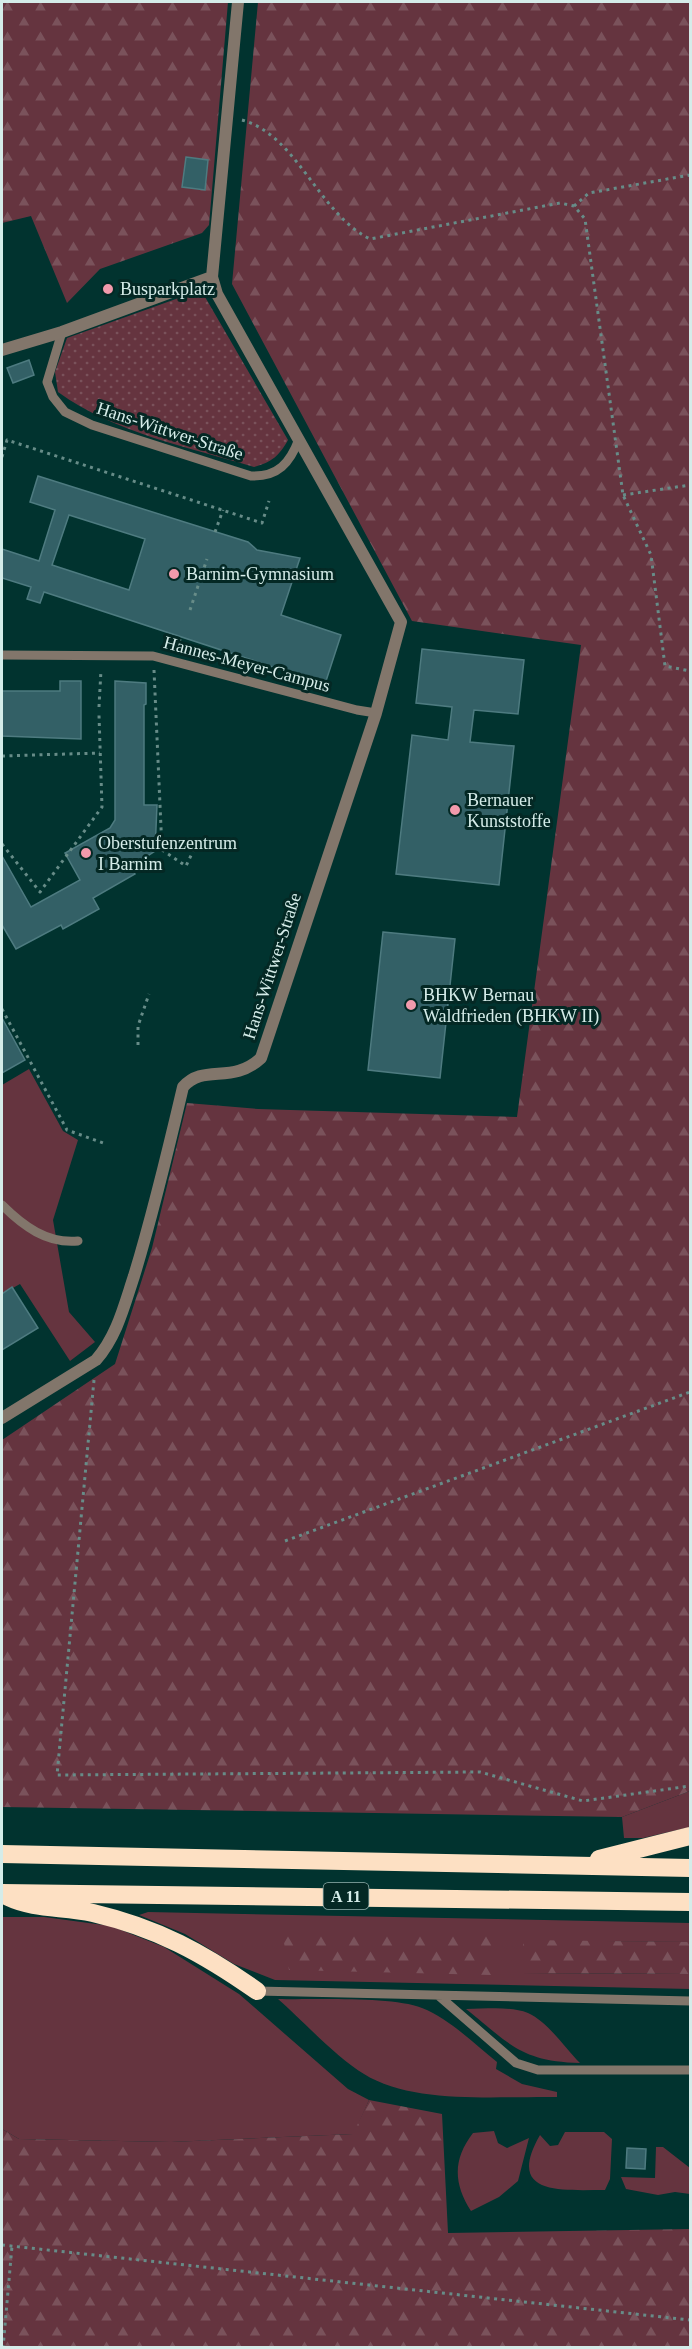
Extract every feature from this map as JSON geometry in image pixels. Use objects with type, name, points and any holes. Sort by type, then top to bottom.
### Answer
[{"type":"highway","points":[[568,1866],[690,1836]]},
{"type":"highway","name":"A 11","points":[[2,1854],[690,1868]]},
{"type":"highway","points":[[2,1893],[25,1905],[90,1912],[151,1930],[204,1955],[257,1991]]},
{"type":"highway","name":"A 11","points":[[2,1893],[690,1902]]},
{"type":"street","name":"Hans-Wittwer-Straße","points":[[2,1418],[96,1360],[108,1347],[120,1319],[147,1235],[183,1087],[190,1079],[200,1075],[242,1071],[261,1058],[376,713],[401,622],[217,294],[212,277],[238,2]]},
{"type":"street","points":[[2,350],[62,332],[212,277]]},
{"type":"lane","name":"Hans-Wittwer-Straße","points":[[62,332],[47,382],[53,397],[65,412],[92,425],[251,476],[265,476],[285,465],[299,439]]},
{"type":"lane","name":"Hannes-Meyer-Campus","points":[[2,655],[153,656],[376,713]]},
{"type":"lane","points":[[2,1205],[34,1232],[61,1243],[78,1241]]},
{"type":"lane","points":[[257,1991],[690,2001]]},
{"type":"lane","points":[[439,1996],[516,2063],[538,2070],[690,2070]]},
{"type":"path","points":[[226,119],[243,120],[257,125],[288,153],[351,230],[370,239],[560,203],[574,206],[585,219],[623,495],[651,555],[665,666],[690,671]]},
{"type":"path","points":[[574,206],[589,194],[690,175]]},
{"type":"path","points":[[2,458],[7,440],[262,523],[269,501]]},
{"type":"path","points":[[623,495],[690,485]]},
{"type":"path","points":[[215,532],[223,510]]},
{"type":"path","points":[[190,610],[207,559]]},
{"type":"path","points":[[99,707],[102,656]]},
{"type":"path","points":[[153,656],[162,850],[186,866],[196,845]]},
{"type":"path","points":[[2,844],[40,892],[102,807],[99,715]]},
{"type":"path","points":[[2,756],[100,753]]},
{"type":"path","points":[[138,1045],[138,1026],[148,994]]},
{"type":"path","points":[[2,1009],[67,1130],[105,1143]]},
{"type":"path","points":[[96,1360],[57,1775],[480,1772],[583,1801],[690,1786]]},
{"type":"path","points":[[285,1541],[690,1392]]},
{"type":"path","points":[[2,2245],[690,2320]]},
{"type":"path","points":[[3,2348],[12,2246]]},
{"type":"green space","points":[[2,2],[228,2],[209,225],[202,233],[100,269],[67,303],[31,216],[2,223]]},
{"type":"green space","points":[[258,2],[690,2],[690,1791],[622,1817],[2,1807],[2,1440],[115,1364],[152,1248],[187,1103],[258,1109],[517,1117],[581,645],[412,621],[232,284]]},
{"type":"green space","points":[[201,290],[288,440],[274,458],[254,467],[128,428],[103,418],[58,392],[55,372],[67,338]]},
{"type":"green space","points":[[29,1069],[63,1131],[78,1140],[53,1220],[69,1312],[95,1342],[70,1361],[20,1284],[2,1294],[2,1085]]},
{"type":"green space","points":[[690,1791],[690,1827],[643,1838],[624,1838],[622,1817]]},
{"type":"green space","points":[[148,1912],[690,1923],[690,1942],[524,1941],[523,1973],[690,1974],[690,1989],[275,1980],[234,1964],[185,1934],[139,1915]]},
{"type":"green space","points":[[2,1917],[44,1917],[111,1926],[164,1947],[239,1994],[348,2089],[369,2100],[354,2134],[171,2142],[19,2139],[2,2129]]},
{"type":"green space","points":[[282,1932],[494,1936],[491,1975],[289,1970]]},
{"type":"green space","points":[[523,1940],[690,1942],[690,1974],[523,1973]]},
{"type":"green space","points":[[278,1999],[372,2000],[422,2008],[452,2025],[471,2040],[497,2062],[496,2069],[522,2084],[557,2092],[557,2097],[457,2097],[407,2091],[384,2084],[364,2074],[343,2059]]},
{"type":"green space","points":[[466,2009],[506,2009],[528,2013],[549,2029],[580,2063],[543,2059],[529,2054],[506,2041]]},
{"type":"green space","points":[[369,2100],[442,2114],[448,2233],[690,2229],[690,2347],[2,2347],[2,2129],[19,2139],[171,2142],[353,2134]]},
{"type":"green space","points":[[494,2131],[498,2143],[507,2148],[529,2138],[518,2181],[499,2197],[471,2211],[458,2181],[459,2162],[466,2143],[473,2133]]},
{"type":"green space","points":[[565,2132],[604,2132],[612,2139],[610,2179],[605,2190],[556,2189],[534,2179],[529,2169],[531,2155],[540,2135],[550,2146],[558,2145]]},
{"type":"green space","points":[[656,2147],[663,2147],[690,2168],[690,2194],[675,2192],[658,2195],[626,2189],[621,2177],[655,2178]]},
{"type":"building","points":[[186,157],[208,160],[205,190],[182,187]]},
{"type":"building","points":[[29,360],[34,375],[13,383],[7,368]]},
{"type":"building","points":[[38,476],[248,542],[257,550],[300,558],[281,615],[341,635],[325,684],[44,592],[40,603],[27,599],[31,587],[2,578],[2,549],[39,561],[55,510],[30,502]],"holes":[[[69,515],[145,539],[129,590],[52,565]]]},
{"type":"building","name":"Bernauer Kunststoffe","points":[[422,649],[524,660],[518,714],[474,710],[470,742],[514,746],[499,885],[396,874],[412,735],[448,740],[452,707],[416,703]]},
{"type":"building","points":[[60,681],[81,681],[81,739],[2,736],[2,691],[60,691]]},
{"type":"building","points":[[115,681],[146,683],[144,805],[157,805],[155,851],[131,867],[135,874],[93,898],[99,909],[63,929],[61,925],[16,949],[2,925],[2,856],[31,907],[80,880],[65,853],[110,828],[115,820]]},
{"type":"building","name":"BHKW Bernau Waldfrieden (BHKW II)","points":[[383,932],[455,939],[440,1078],[368,1070]]},
{"type":"building","points":[[2,1018],[25,1060],[2,1073]]},
{"type":"building","points":[[12,1287],[38,1328],[2,1350],[2,1294]]},
{"type":"building","points":[[627,2148],[646,2149],[645,2169],[626,2168]]},
{"type":"place","name":"Busparkplatz","points":[[108,289]]},
{"type":"place","name":"Barnim-Gymnasium","points":[[174,574]]},
{"type":"place","name":"Bernauer Kunststoffe","points":[[455,810]]},
{"type":"place","name":"Oberstufenzentrum I Barnim","points":[[86,853]]},
{"type":"place","name":"BHKW Bernau Waldfrieden (BHKW II)","points":[[411,1005]]}]
